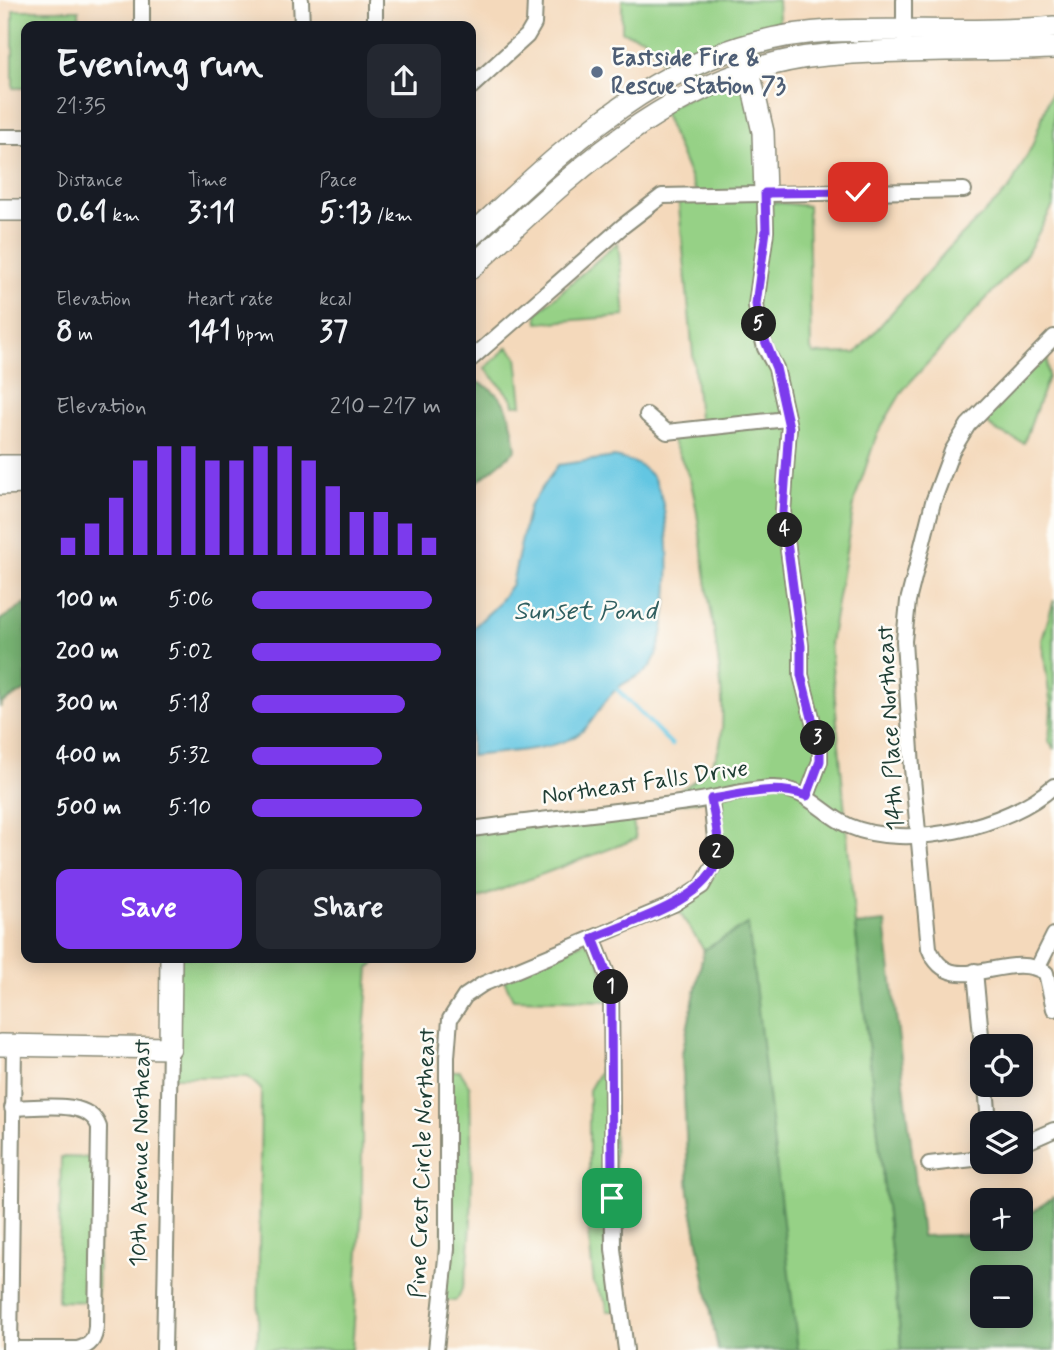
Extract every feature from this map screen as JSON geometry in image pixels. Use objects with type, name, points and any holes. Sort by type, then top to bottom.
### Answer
[{"type":"street","points":[[142,0],[142,21]]},
{"type":"street","points":[[301,0],[302,21]]},
{"type":"street","points":[[375,0],[375,21]]},
{"type":"street","points":[[476,82],[527,36],[534,24],[535,0]]},
{"type":"street","points":[[904,0],[904,53]]},
{"type":"street","points":[[476,231],[565,148],[632,98],[671,75],[741,46],[829,31],[1054,27]]},
{"type":"street","points":[[741,46],[750,71],[763,132],[766,231],[756,304],[759,326],[776,368],[787,419],[788,448],[783,512],[801,646],[801,675],[820,749],[820,761],[807,796]]},
{"type":"street","points":[[476,263],[582,166],[641,121],[694,91],[750,71],[826,55],[1054,48]]},
{"type":"street","points":[[0,137],[21,137]]},
{"type":"street","points":[[476,355],[623,226],[662,196],[964,190]]},
{"type":"street","points":[[0,209],[21,210]]},
{"type":"street","name":"14th Place Northeast","points":[[1038,967],[1030,963],[952,973],[934,961],[929,947],[904,641],[908,601],[919,554],[952,451],[968,425],[1054,337]]},
{"type":"street","points":[[647,415],[667,432],[787,419]]},
{"type":"street","points":[[0,466],[21,467]]},
{"type":"street","points":[[0,484],[21,483]]},
{"type":"street","name":"Northeast Falls Drive","points":[[476,828],[711,799],[771,788],[787,789],[807,796],[839,820],[860,830],[890,836],[919,836],[995,819],[1032,803],[1054,786]]},
{"type":"street","name":"Pine Crest Circle Northeast","points":[[436,1350],[447,1249],[447,1057],[450,1019],[465,996],[483,984],[674,904],[702,886],[717,859],[711,799]]},
{"type":"street","points":[[1054,935],[1038,967],[1046,973],[1051,986],[1054,1009]]},
{"type":"street","points":[[593,938],[611,984],[613,1249],[626,1350]]},
{"type":"street","name":"10th Avenue Northeast","points":[[164,1350],[171,963]]},
{"type":"street","points":[[975,971],[981,1034]]},
{"type":"street","points":[[12,1108],[77,1109],[92,1114],[99,1127],[96,1334],[85,1348],[10,1349],[12,1108],[7,1045],[170,1048]]},
{"type":"street","points":[[1033,1139],[1054,1130]]},
{"type":"street","points":[[929,1164],[970,1159]]},
{"type":"green space","points":[[622,0],[778,0],[780,39],[671,75],[644,38],[622,32]]},
{"type":"green space","points":[[13,10],[79,10],[79,21],[21,21],[21,88],[13,88]]},
{"type":"green space","points":[[750,71],[765,201],[808,206],[811,349],[814,354],[856,353],[948,249],[1010,188],[1032,146],[1054,84],[1054,204],[1027,254],[903,390],[877,434],[855,499],[830,643],[855,925],[902,1350],[718,1350],[689,1192],[682,1054],[704,950],[674,904],[702,886],[717,859],[711,800],[649,807],[696,780],[711,765],[721,739],[722,717],[719,663],[695,501],[685,467],[667,432],[700,429],[678,196],[697,194],[662,109]]},
{"type":"green space","points":[[618,242],[625,316],[538,323],[537,313]]},
{"type":"green space","points":[[508,347],[517,357],[522,405],[514,405],[513,400],[485,368]]},
{"type":"green space","points":[[1047,352],[1048,377],[1024,443],[998,432],[977,415]]},
{"type":"green space","points":[[476,382],[493,390],[505,406],[516,450],[476,483]]},
{"type":"green space","points":[[1054,600],[1054,748],[1049,742],[1051,708],[1042,640]]},
{"type":"green space","points":[[21,606],[21,693],[2,703],[0,708],[0,620]]},
{"type":"green space","points":[[631,809],[636,839],[476,899],[476,828]]},
{"type":"green space","points":[[885,922],[922,1236],[970,1234],[970,1251],[1033,1251],[1033,1211],[1054,1197],[1054,1350],[902,1350],[855,925]]},
{"type":"green space","points":[[748,924],[798,1350],[718,1350],[689,1192],[682,1054],[704,950]]},
{"type":"green space","points":[[593,938],[611,1001],[513,999],[502,976]]},
{"type":"green space","points":[[171,963],[375,963],[369,968],[362,1060],[362,1209],[352,1350],[254,1350],[258,1335],[261,1089],[248,1077],[169,1077]]},
{"type":"green space","points":[[599,1061],[611,1061],[620,1311],[607,1311],[606,1302],[594,1284],[589,1240],[589,1090],[599,1073]]},
{"type":"green space","points":[[447,1071],[460,1071],[470,1087],[470,1234],[463,1287],[455,1301],[441,1300]]},
{"type":"green space","points":[[61,1157],[99,1158],[97,1302],[58,1301]]},
{"type":"water","name":"Sunset Pond","points":[[614,457],[625,459],[651,475],[659,490],[665,513],[668,572],[667,602],[657,653],[649,668],[612,693],[588,726],[576,736],[539,748],[476,755],[476,625],[496,606],[512,584],[529,507],[558,465]]},
{"type":"waterway","points":[[616,688],[672,745]]},
{"type":"place","name":"Eastside Fire & Rescue Station 73","points":[[597,72]]},
{"type":"route","points":[[612,1198],[611,984],[593,938],[674,904],[702,886],[717,859],[711,799],[771,788],[787,789],[807,796],[820,761],[818,737],[807,707],[801,675],[801,646],[783,512],[789,427],[776,368],[765,348],[759,326],[757,283],[766,231],[765,193],[858,192]]}]
